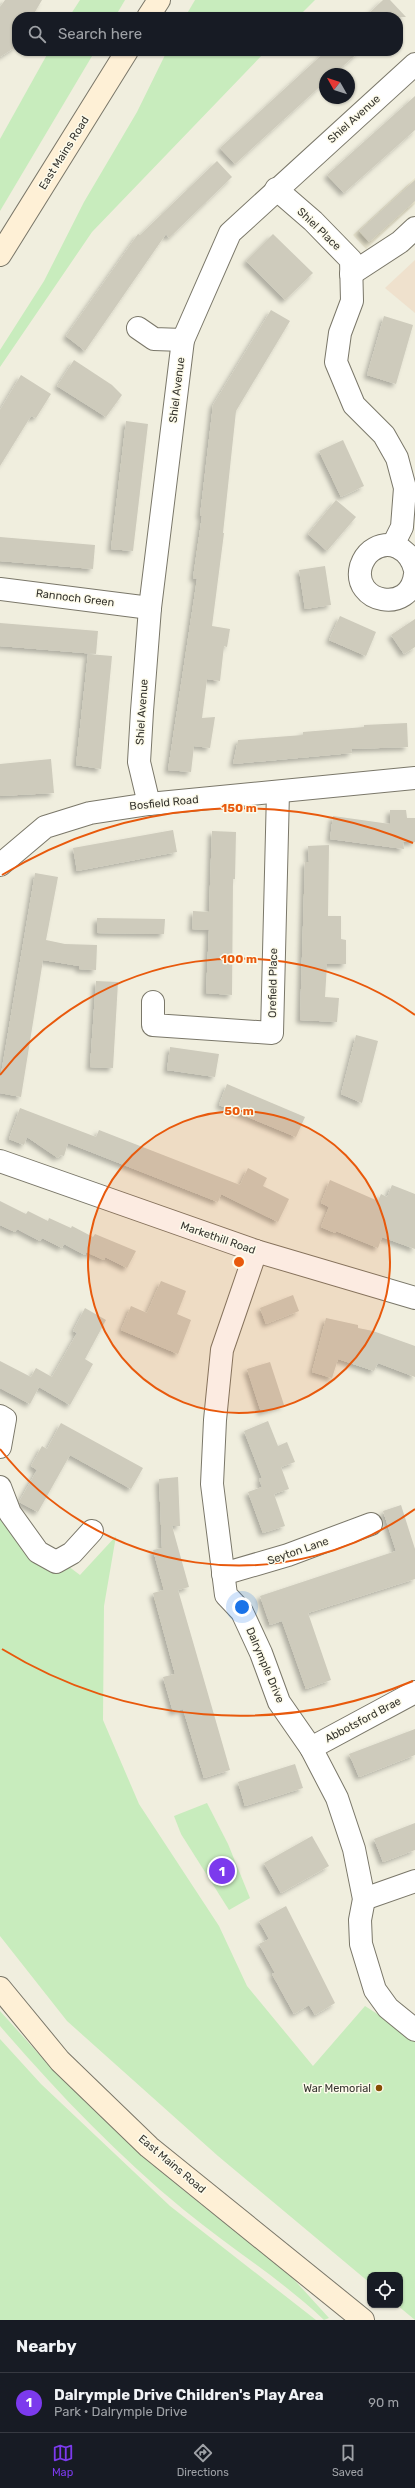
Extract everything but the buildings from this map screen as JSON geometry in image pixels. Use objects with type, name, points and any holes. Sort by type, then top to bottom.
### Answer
[{"type":"main road","points":[[151,12],[159,0]]},
{"type":"main road","name":"East Mains Road","points":[[0,255],[124,56]]},
{"type":"main road","name":"East Mains Road","points":[[0,1988],[60,2061],[149,2147],[363,2320]]},
{"type":"street","name":"Shiel Avenue","points":[[149,804],[139,762],[150,608],[183,340],[230,233],[276,189],[415,64]]},
{"type":"street","name":"Shiel Place","points":[[276,189],[313,221],[351,260],[352,301],[340,333],[336,362],[354,405],[384,435],[397,458],[410,488],[402,527],[393,545]]},
{"type":"street","points":[[351,274],[400,242],[415,228]]},
{"type":"street","points":[[138,328],[154,339],[183,340]]},
{"type":"street","points":[[415,570],[408,554],[393,545],[379,546],[367,553],[360,570],[364,588],[379,599],[396,599],[411,588],[415,574]]},
{"type":"street","name":"Rannoch Green","points":[[0,589],[150,608]]},
{"type":"street","name":"Bosfield Road","points":[[0,865],[44,827],[90,813],[149,804],[415,778]]},
{"type":"street","name":"Orefield Place","points":[[153,1002],[153,1025],[272,1033],[278,792]]},
{"type":"street","name":"Markethill Road","points":[[0,1161],[256,1251],[415,1298]]},
{"type":"street","name":"Dalrymple Drive","points":[[256,1251],[222,1350],[217,1396],[212,1484],[226,1595],[242,1612],[261,1653],[279,1702],[311,1748],[340,1807],[354,1849],[364,1899],[360,1920],[361,1944],[372,1983],[388,2008],[415,2030]]},
{"type":"street","points":[[0,1416],[5,1419],[0,1447]]},
{"type":"street","points":[[0,1487],[10,1513],[38,1552],[56,1562],[72,1553],[92,1531]]},
{"type":"street","name":"Seyton Lane","points":[[223,1574],[288,1555],[371,1524]]},
{"type":"street","name":"Abbotsford Brae","points":[[311,1748],[415,1692]]},
{"type":"street","points":[[364,1899],[415,1881]]},
{"type":"shaded area","points":[[415,178],[415,204],[366,249],[353,235]]},
{"type":"shaded area","points":[[415,260],[415,313],[385,288]]},
{"type":"green space","points":[[80,0],[125,0],[118,12],[72,12]]},
{"type":"green space","points":[[195,0],[315,0],[303,12],[188,12]]},
{"type":"green space","points":[[46,56],[92,56],[0,211],[0,139]]},
{"type":"green space","points":[[165,56],[261,56],[92,232],[0,367],[0,350],[44,281],[84,202],[137,112]]},
{"type":"green space","points":[[0,1515],[80,1575],[116,1536],[104,1606],[103,1720],[139,1804],[219,1926],[247,1986],[313,2066],[365,2006],[415,2038],[415,2320],[401,2308],[403,2308],[403,2272],[367,2272],[367,2280],[218,2156],[67,2021],[0,1936]]},
{"type":"green space","points":[[207,1803],[228,1844],[250,1898],[229,1910],[181,1834],[174,1816]]},
{"type":"green space","points":[[0,2011],[55,2072],[117,2132],[182,2189],[289,2274],[329,2318],[324,2320],[273,2277],[201,2224],[159,2189],[111,2145],[65,2098],[0,2026]]},
{"type":"green space","points":[[0,2039],[41,2084],[170,2206],[316,2320],[0,2320]]},
{"type":"place","name":"Dalrymple Drive Children's Play Area","points":[[222,1871]]},
{"type":"place","name":"War Memorial","points":[[379,2088]]}]
